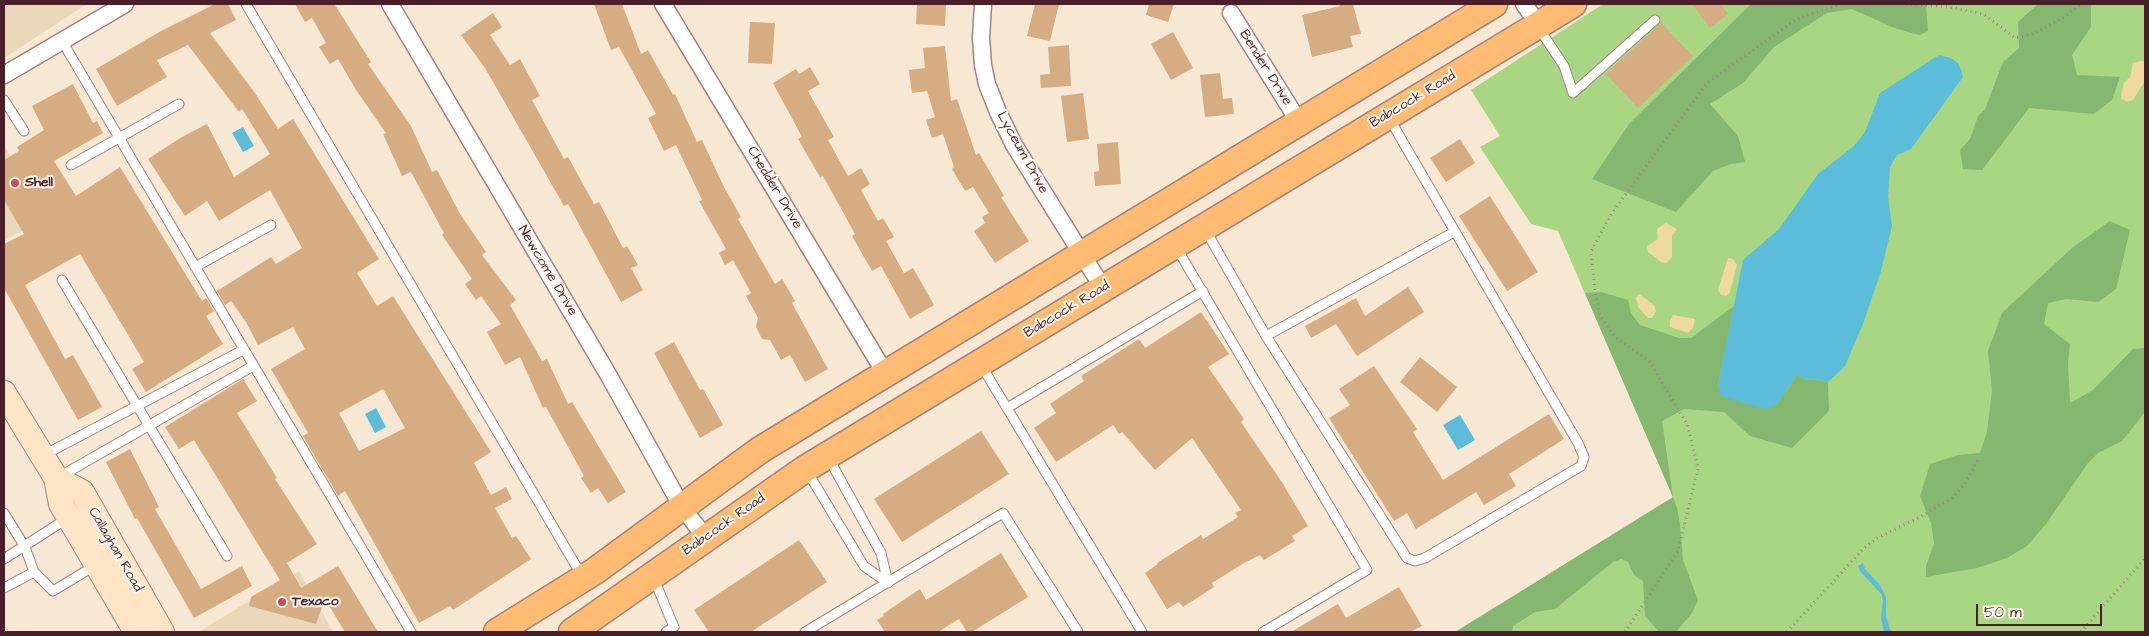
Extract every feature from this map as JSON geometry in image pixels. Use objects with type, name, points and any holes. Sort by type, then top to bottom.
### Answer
[{"type":"main road","points":[[497,632],[583,578],[760,450],[1494,4]]},
{"type":"main road","name":"Babcock Road","points":[[586,626],[705,537],[827,455],[1388,116],[1533,18],[1572,4]]},
{"type":"main road","name":"Callaghan Road","points":[[4,393],[56,478],[61,504],[132,630]]},
{"type":"main road","name":"Callaghan Road","points":[[56,478],[82,492],[162,632]]},
{"type":"street","points":[[4,75],[125,4]]},
{"type":"street","name":"Newcome Drive","points":[[390,4],[610,376],[682,507],[705,537]]},
{"type":"street","name":"Chedder Drive","points":[[663,4],[885,373]]},
{"type":"street","name":"Lyceum Drive","points":[[982,4],[981,38],[983,64],[987,84],[998,112],[1014,145],[1103,288]]},
{"type":"street","name":"Bender Drive","points":[[1231,13],[1299,122]]},
{"type":"lane","points":[[246,4],[583,578]]},
{"type":"lane","points":[[1533,18],[1564,66],[1573,93],[1655,20]]},
{"type":"lane","points":[[62,41],[411,632]]},
{"type":"lane","points":[[4,100],[24,132]]},
{"type":"lane","points":[[71,165],[179,104]]},
{"type":"lane","points":[[1204,227],[1266,336],[1407,558],[1415,561],[1425,558],[1581,466],[1584,457],[1388,116]]},
{"type":"lane","points":[[195,267],[271,225]]},
{"type":"lane","points":[[1266,336],[1454,232]]},
{"type":"lane","points":[[1174,245],[1367,570],[1263,632]]},
{"type":"lane","points":[[62,280],[227,556]]},
{"type":"lane","points":[[1007,408],[1203,291]]},
{"type":"lane","points":[[42,456],[243,350]]},
{"type":"lane","points":[[980,362],[1142,632]]},
{"type":"lane","points":[[56,478],[253,366]]},
{"type":"lane","points":[[827,455],[881,553],[888,583]]},
{"type":"lane","points":[[805,469],[864,566],[888,583]]},
{"type":"lane","points":[[4,513],[25,547],[34,572],[53,591],[96,565]]},
{"type":"lane","points":[[805,632],[1003,513],[1078,632]]},
{"type":"lane","points":[[4,559],[68,518]]},
{"type":"lane","points":[[4,588],[34,572]]},
{"type":"lane","points":[[653,576],[674,626],[666,632]]},
{"type":"path","points":[[1625,632],[1678,551],[1698,468],[1687,424],[1649,361],[1615,337],[1601,317],[1595,292],[1591,251],[1612,213],[1707,84],[1797,19],[1842,4]]},
{"type":"path","points":[[1906,4],[1949,7],[1983,14],[2015,38],[2035,33],[2066,16],[2081,4]]},
{"type":"path","points":[[1787,632],[1864,548],[1879,537],[1920,517],[1952,498],[1964,485],[1978,460]]},
{"type":"path","points":[[2081,632],[2145,558]]},
{"type":"shaded area","points":[[4,4],[87,4],[4,58]]},
{"type":"shaded area","name":"Shell","points":[[4,145],[46,217],[4,241]]},
{"type":"shaded area","name":"Texaco","points":[[299,571],[333,632],[198,632]]},
{"type":"green space","points":[[1603,4],[2145,4],[2145,632],[1473,632],[1677,507],[1558,231],[1531,224],[1480,147],[1500,136],[1471,90]]},
{"type":"green space","points":[[1751,4],[1926,4],[1928,31],[1920,35],[1911,33],[1892,27],[1852,9],[1827,13],[1774,47],[1743,83],[1710,104],[1738,136],[1745,162],[1731,164],[1713,171],[1676,212],[1592,179],[1629,124]]},
{"type":"green space","points":[[2038,4],[2091,4],[2091,27],[2072,55],[2077,75],[2120,77],[2112,100],[2094,114],[2029,108],[1982,170],[1963,169],[1960,150],[1970,139],[1978,116],[1985,109],[2003,62],[2019,48],[2018,22]]},
{"type":"green space","points":[[2110,221],[2130,230],[2116,289],[2098,302],[2066,299],[2048,303],[2044,324],[2070,344],[2068,362],[2070,403],[2093,390],[2133,349],[2145,348],[2145,412],[2122,441],[2098,453],[2088,463],[2046,524],[2027,546],[2007,558],[1977,568],[1926,577],[1926,566],[1934,543],[1931,523],[1920,496],[1930,464],[1958,455],[1980,453],[1987,432],[1992,390],[1988,351],[2002,313],[2072,248]]},
{"type":"green space","points":[[1601,292],[1628,300],[1631,313],[1640,325],[1679,338],[1691,338],[1734,306],[1718,385],[1776,405],[1797,375],[1807,380],[1814,379],[1828,382],[1829,411],[1792,448],[1750,436],[1724,412],[1684,409],[1662,421],[1673,497],[1585,293]]},
{"type":"green space","points":[[1673,497],[1680,524],[1683,560],[1698,600],[1692,613],[1676,632],[1659,632],[1645,616],[1643,581],[1634,575],[1628,562],[1621,559],[1613,562],[1555,609],[1535,612],[1513,626],[1512,632],[1455,632]]},
{"type":"sand","points":[[2145,61],[2145,81],[2133,100],[2127,102],[2121,98],[2124,83],[2130,77],[2133,63]]},
{"type":"sand","points":[[1666,223],[1677,229],[1672,236],[1672,257],[1667,263],[1661,262],[1648,252],[1647,246],[1658,239],[1657,229]]},
{"type":"sand","points":[[1728,258],[1733,259],[1737,265],[1730,292],[1726,296],[1721,295],[1718,290]]},
{"type":"sand","points":[[1639,294],[1654,305],[1656,311],[1652,318],[1648,318],[1638,307],[1636,298]]},
{"type":"sand","points":[[1673,315],[1695,319],[1693,328],[1688,333],[1670,327]]},
{"type":"water","points":[[1939,55],[1951,58],[1959,64],[1963,77],[1911,149],[1897,155],[1890,167],[1888,197],[1892,226],[1881,271],[1863,324],[1845,366],[1828,382],[1814,379],[1807,380],[1797,375],[1776,405],[1764,409],[1721,396],[1718,385],[1743,260],[1779,229],[1818,174],[1854,146],[1865,132],[1880,93]]},
{"type":"water","points":[[243,127],[254,146],[243,152],[232,133]]},
{"type":"water","points":[[376,408],[386,427],[375,433],[365,414]]},
{"type":"water","points":[[1460,415],[1475,440],[1458,450],[1443,425]]},
{"type":"water","points":[[1863,563],[1865,569],[1879,584],[1886,597],[1886,616],[1891,632],[1884,632],[1881,618],[1882,595],[1860,571],[1858,566]]},
{"type":"building","points":[[215,4],[228,4],[236,20],[210,33],[255,93],[278,129],[293,119],[379,259],[357,273],[377,306],[393,296],[491,452],[474,463],[491,495],[506,487],[512,499],[495,508],[512,538],[516,536],[531,559],[453,610],[450,606],[419,623],[345,491],[338,496],[303,436],[308,433],[271,369],[305,349],[293,327],[258,345],[246,322],[231,301],[225,305],[217,291],[271,257],[276,264],[302,248],[270,190],[219,221],[207,201],[185,216],[148,159],[182,137],[207,124],[234,177],[270,154],[242,109],[239,112],[188,45],[157,60],[167,77],[117,106],[96,69],[161,31]],"holes":[[[383,389],[405,428],[359,451],[339,413]]]},
{"type":"building","points":[[295,4],[336,4],[371,62],[368,64],[411,126],[432,172],[437,170],[460,214],[486,252],[482,255],[516,300],[510,305],[542,361],[547,359],[568,404],[572,402],[626,492],[608,503],[598,488],[591,493],[581,478],[584,476],[546,407],[543,408],[520,357],[505,365],[487,332],[501,324],[481,296],[476,300],[465,284],[472,279],[442,235],[444,233],[411,172],[402,176],[383,134],[386,133],[356,90],[338,59],[330,64],[319,47],[326,43],[312,18],[305,22]]},
{"type":"building","points":[[594,4],[622,4],[641,54],[648,50],[673,95],[675,94],[697,142],[702,140],[724,187],[741,217],[738,219],[775,284],[782,279],[795,301],[792,303],[828,369],[805,382],[790,355],[781,360],[770,340],[762,339],[756,327],[758,318],[746,296],[751,293],[733,260],[725,265],[719,253],[726,249],[699,201],[702,200],[676,145],[664,151],[648,118],[656,114],[619,47],[611,50]]},
{"type":"building","points":[[917,4],[946,4],[945,26],[916,24]]},
{"type":"building","points":[[1035,4],[1059,4],[1050,41],[1027,36]]},
{"type":"building","points":[[1149,4],[1174,4],[1168,22],[1146,15]]},
{"type":"building","points":[[1340,4],[1353,4],[1361,34],[1350,36],[1353,47],[1312,57],[1302,15],[1340,6]]},
{"type":"building","points":[[1692,4],[1721,4],[1728,14],[1710,28]]},
{"type":"building","points":[[493,13],[502,27],[490,35],[510,65],[520,59],[540,96],[532,100],[564,159],[568,157],[594,204],[599,202],[623,248],[627,246],[638,265],[631,268],[643,290],[621,302],[568,204],[564,206],[485,68],[461,35]]},
{"type":"building","points":[[750,22],[775,23],[772,64],[748,63]]},
{"type":"building","points":[[1661,23],[1693,56],[1638,108],[1606,74]]},
{"type":"building","points":[[1173,32],[1193,68],[1171,80],[1151,44]]},
{"type":"building","points":[[1069,45],[1071,86],[1041,88],[1040,75],[1050,74],[1048,47]]},
{"type":"building","points":[[945,46],[951,101],[957,99],[976,155],[979,153],[1004,196],[1001,197],[1029,241],[995,263],[974,231],[985,223],[982,217],[989,213],[973,187],[965,191],[952,169],[954,167],[943,134],[932,138],[926,120],[935,117],[927,91],[912,93],[909,70],[925,68],[923,48]]},
{"type":"building","points":[[810,67],[820,84],[808,91],[834,137],[828,140],[848,176],[861,168],[870,184],[861,190],[878,221],[883,218],[894,237],[886,241],[904,273],[913,268],[934,305],[910,319],[881,266],[872,271],[852,236],[855,234],[823,176],[820,177],[798,139],[802,137],[773,83],[796,69],[799,74]]},
{"type":"building","points":[[1220,73],[1223,99],[1232,98],[1234,114],[1205,117],[1200,75]]},
{"type":"building","points":[[73,84],[93,123],[97,121],[103,133],[54,161],[76,196],[120,167],[202,301],[206,298],[214,311],[206,316],[223,344],[146,392],[132,369],[144,362],[80,254],[25,285],[65,359],[73,355],[102,407],[78,420],[4,288],[4,244],[24,234],[4,200],[4,160],[19,151],[17,147],[44,130],[32,106]]},
{"type":"building","points":[[1083,93],[1089,139],[1067,142],[1061,96]]},
{"type":"building","points":[[1460,139],[1475,163],[1446,182],[1430,158]]},
{"type":"building","points":[[1118,142],[1121,184],[1095,186],[1094,172],[1099,171],[1097,144]]},
{"type":"building","points":[[1490,196],[1538,272],[1507,291],[1459,216]]},
{"type":"building","points":[[1408,287],[1424,312],[1357,356],[1336,324],[1311,338],[1305,326],[1356,298],[1365,316]]},
{"type":"building","points":[[1201,312],[1229,354],[1208,367],[1244,419],[1241,422],[1283,484],[1308,526],[1292,536],[1295,541],[1264,560],[1260,555],[1244,563],[1212,583],[1214,587],[1183,607],[1179,602],[1167,609],[1145,573],[1157,563],[1201,535],[1203,539],[1238,517],[1235,513],[1241,510],[1192,438],[1155,470],[1122,432],[1119,434],[1113,425],[1056,462],[1034,428],[1056,413],[1050,404],[1084,381],[1081,376],[1139,339],[1145,348]]},
{"type":"building","points":[[674,342],[700,390],[703,389],[723,425],[700,438],[654,353]]},
{"type":"building","points":[[1420,357],[1457,387],[1437,412],[1400,382]]},
{"type":"building","points":[[1374,366],[1417,429],[1413,432],[1443,480],[1549,414],[1564,439],[1509,474],[1516,486],[1484,505],[1476,492],[1416,529],[1407,513],[1394,521],[1329,418],[1350,405],[1339,389]]},
{"type":"building","points":[[243,379],[257,401],[237,413],[277,478],[275,479],[317,544],[287,563],[301,588],[338,566],[378,632],[345,632],[325,599],[316,624],[249,606],[251,597],[280,580],[194,440],[179,449],[165,427]]},
{"type":"building","points":[[981,431],[1009,474],[902,542],[874,499]]},
{"type":"building","points":[[130,449],[159,507],[155,509],[201,589],[242,566],[252,586],[194,618],[137,518],[135,519],[106,462]]},
{"type":"building","points":[[799,540],[827,582],[751,632],[709,632],[694,610]]},
{"type":"building","points":[[1001,553],[1028,597],[972,632],[967,632],[959,619],[938,632],[885,632],[877,620],[920,589],[926,600]]},
{"type":"building","points":[[1399,587],[1422,626],[1410,632],[1291,632],[1338,604],[1346,618]]},
{"type":"place","name":"Shell","points":[[15,183]]},
{"type":"place","name":"Texaco","points":[[282,602]]}]
